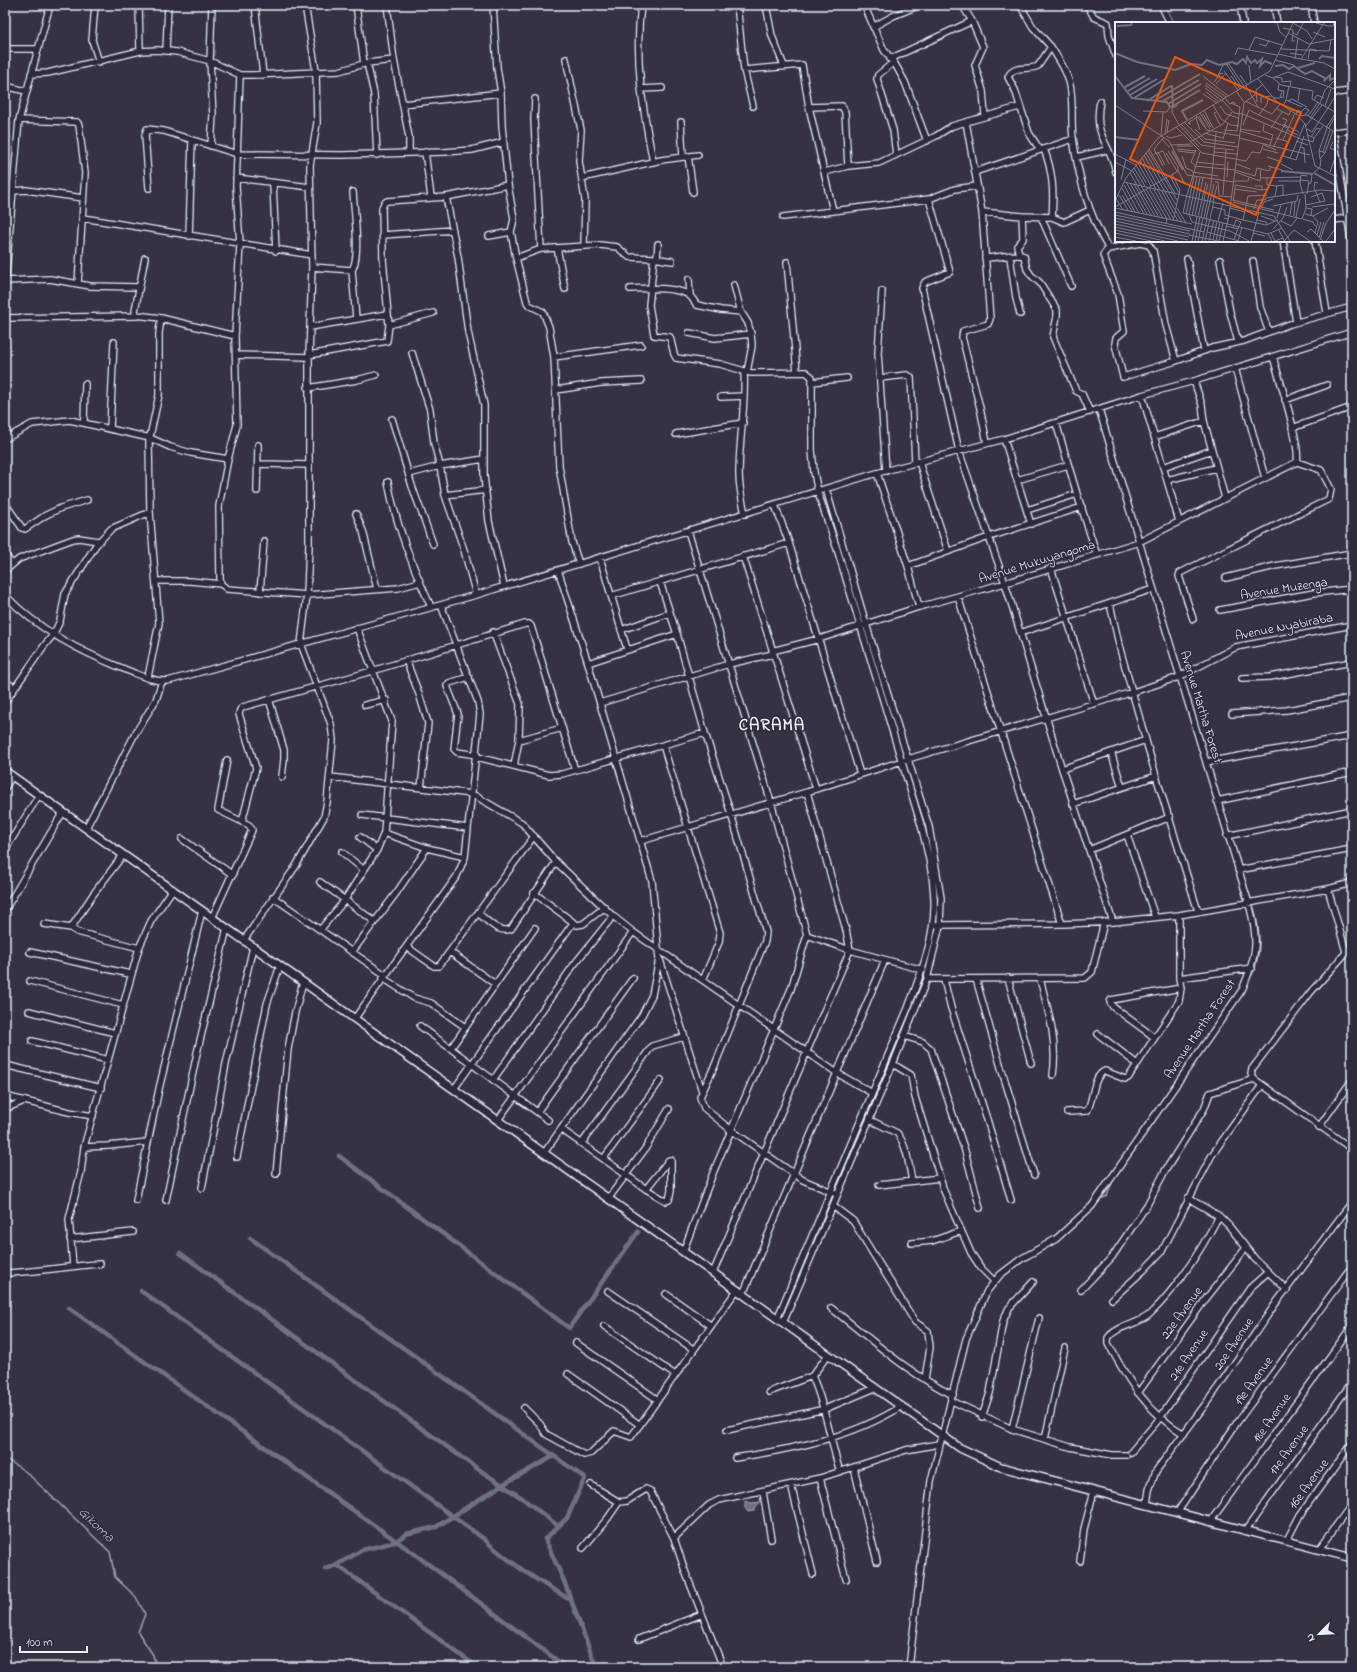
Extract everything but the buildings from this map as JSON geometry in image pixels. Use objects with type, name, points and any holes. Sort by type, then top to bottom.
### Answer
[{"type":"main road","points":[[5,771],[941,1435],[974,1455],[1001,1466],[1352,1558]]},
{"type":"street","points":[[50,5],[19,120],[13,191],[7,233],[5,283],[50,279],[78,284],[137,287],[139,289]]},
{"type":"street","points":[[95,5],[92,40],[100,62]]},
{"type":"street","points":[[139,5],[140,51]]},
{"type":"street","points":[[166,51],[168,5]]},
{"type":"street","points":[[211,146],[213,115],[210,61],[212,5]]},
{"type":"street","points":[[255,5],[263,75]]},
{"type":"street","points":[[244,940],[296,866],[324,817],[330,777],[333,740],[331,724],[301,644],[307,595],[309,465],[308,388],[312,267],[310,187],[312,154],[317,124],[316,71],[305,5]]},
{"type":"street","points":[[356,5],[365,64],[374,94],[377,155]]},
{"type":"street","points":[[387,5],[394,60],[409,137],[409,152]]},
{"type":"street","points":[[493,5],[497,68],[501,93],[502,126],[508,185],[514,219],[511,232],[516,258],[529,306],[544,312],[546,315],[554,357],[559,466],[572,542],[579,564]]},
{"type":"street","points":[[641,5],[639,29],[640,89],[653,162]]},
{"type":"street","points":[[736,5],[744,70],[753,106]]},
{"type":"street","points":[[766,5],[772,36],[784,66]]},
{"type":"street","points":[[864,5],[873,27],[906,82],[926,141]]},
{"type":"street","points":[[873,27],[920,5]]},
{"type":"street","points":[[962,5],[972,21],[983,45],[983,50],[976,65],[983,91],[985,116]]},
{"type":"street","points":[[1020,5],[1033,27],[1051,48],[1066,73],[1071,91],[1074,139],[1077,157],[1090,210],[1108,249]]},
{"type":"street","points":[[1087,5],[1094,17],[1108,23],[1111,42],[1115,53]]},
{"type":"street","points":[[1161,5],[1170,22]]},
{"type":"street","points":[[1240,5],[1243,22]]},
{"type":"street","points":[[1274,5],[1277,22]]},
{"type":"street","points":[[1311,5],[1314,22]]},
{"type":"street","points":[[896,155],[893,130],[877,79],[878,75],[892,60],[972,21]]},
{"type":"street","points":[[1051,48],[1037,67],[1017,69],[1008,76],[1015,90],[1019,107],[1029,133],[1042,150],[1050,164],[1054,190],[1052,217]]},
{"type":"street","points":[[5,49],[37,49]]},
{"type":"street","points":[[31,74],[48,73],[100,62],[140,51],[166,51],[210,61],[240,75],[339,71],[365,64],[394,60]]},
{"type":"street","points":[[566,59],[581,130],[578,161],[585,200],[584,246]]},
{"type":"street","points":[[744,70],[802,65],[808,107],[825,172],[833,211]]},
{"type":"street","points":[[221,584],[218,530],[219,506],[228,459],[237,425],[235,336],[240,244],[236,178],[240,75]]},
{"type":"street","points":[[5,86],[26,91]]},
{"type":"street","points":[[640,89],[662,88]]},
{"type":"street","points":[[1335,94],[1352,91]]},
{"type":"street","points":[[403,104],[501,93]]},
{"type":"street","points":[[535,99],[534,120],[541,249]]},
{"type":"street","points":[[1100,101],[1098,128],[1107,150],[1112,157],[1115,168]]},
{"type":"street","points":[[808,107],[842,106],[845,112],[848,166]]},
{"type":"street","points":[[825,172],[848,166],[878,163],[926,141],[952,126],[1019,107]]},
{"type":"street","points":[[19,120],[77,122],[79,125],[85,173],[78,284]]},
{"type":"street","points":[[682,122],[686,156],[693,192]]},
{"type":"street","points":[[966,122],[982,212],[990,322],[984,326],[963,331],[962,337],[987,442]]},
{"type":"street","points":[[149,188],[145,135],[147,129],[164,131],[237,154],[377,155],[409,152],[472,150],[504,142]]},
{"type":"street","points":[[1335,132],[1352,130]]},
{"type":"street","points":[[975,172],[1074,139]]},
{"type":"street","points":[[189,236],[192,140]]},
{"type":"street","points":[[1335,143],[1352,245]]},
{"type":"street","points":[[1077,157],[1107,150]]},
{"type":"street","points":[[424,152],[431,197]]},
{"type":"street","points":[[582,178],[653,162],[698,155]]},
{"type":"street","points":[[236,178],[273,184],[310,187]]},
{"type":"street","points":[[273,184],[276,251]]},
{"type":"street","points":[[236,355],[309,356],[384,342],[388,337],[389,325],[387,314],[383,235],[382,208],[384,203],[387,201],[446,197],[508,185]]},
{"type":"street","points":[[783,217],[929,199],[955,189],[977,186]]},
{"type":"street","points":[[13,191],[26,190],[83,198]]},
{"type":"street","points":[[353,192],[357,253],[356,264],[352,270],[356,320]]},
{"type":"street","points":[[446,197],[458,257],[468,332],[484,405],[484,459],[486,490],[492,533],[504,586]]},
{"type":"street","points":[[929,199],[950,272],[925,282],[922,288],[960,450],[1005,583],[1073,804],[1113,922]]},
{"type":"street","points":[[982,212],[1041,218],[1052,217],[1064,222],[1090,210]]},
{"type":"street","points":[[1019,254],[1017,245],[1023,239],[1022,216]]},
{"type":"street","points":[[83,218],[312,256]]},
{"type":"street","points":[[1041,218],[1071,286]]},
{"type":"street","points":[[1335,220],[1348,218]]},
{"type":"street","points":[[383,235],[453,230]]},
{"type":"street","points":[[489,236],[511,232]]},
{"type":"street","points":[[1176,361],[1166,325],[1153,252],[1148,244],[1139,242],[1108,249],[1103,255],[1118,294],[1124,327],[1122,333],[1116,338],[1115,344],[1124,377],[1176,361],[1204,351],[1238,342],[1296,322],[1352,306]]},
{"type":"street","points":[[1282,242],[1296,322]]},
{"type":"street","points":[[1315,242],[1327,313]]},
{"type":"street","points":[[658,244],[651,288],[650,305],[654,335],[670,337],[676,358],[720,364],[745,372],[757,374],[797,372],[809,373],[812,382],[812,450],[818,492],[908,759],[929,827],[941,898],[940,925],[927,979],[870,1120],[833,1206],[780,1321]]},
{"type":"street","points":[[516,258],[541,249],[584,246],[617,247],[629,257],[655,258],[672,261]]},
{"type":"street","points":[[557,248],[564,289]]},
{"type":"street","points":[[985,258],[1010,257],[1019,254],[1024,256],[1027,269],[1031,276],[1040,283],[1054,303],[1057,316],[1053,337],[1076,391],[1082,394],[1090,412]]},
{"type":"street","points":[[1010,257],[1020,314]]},
{"type":"street","points":[[137,316],[135,311],[145,258]]},
{"type":"street","points":[[1186,259],[1204,351]]},
{"type":"street","points":[[1220,260],[1238,342]]},
{"type":"street","points":[[1253,261],[1260,307],[1269,332]]},
{"type":"street","points":[[787,262],[797,372]]},
{"type":"street","points":[[312,267],[352,270]]},
{"type":"street","points":[[689,279],[690,296]]},
{"type":"street","points":[[734,285],[741,312],[748,323],[752,346],[745,372],[739,473],[740,490],[745,514]]},
{"type":"street","points":[[630,290],[651,288],[681,292],[690,296],[697,305],[741,312]]},
{"type":"street","points":[[882,291],[878,354],[886,471]]},
{"type":"street","points":[[389,325],[433,313]]},
{"type":"street","points":[[310,327],[387,314]]},
{"type":"street","points":[[5,318],[137,316],[161,318],[235,336]]},
{"type":"street","points":[[148,677],[158,631],[156,581],[150,512],[150,438],[159,395],[159,332],[161,318]]},
{"type":"street","points":[[5,595],[29,617],[53,635],[81,651],[162,681],[202,673],[476,595],[877,473],[917,463],[987,442],[1004,439],[1142,395],[1194,381],[1352,332]]},
{"type":"street","points":[[689,334],[715,338],[751,334]]},
{"type":"street","points":[[110,428],[114,342]]},
{"type":"street","points":[[554,357],[641,345]]},
{"type":"street","points":[[412,353],[430,410],[434,443],[445,495],[464,550],[476,595]]},
{"type":"street","points":[[1193,619],[1179,576],[1180,573],[1329,499],[1331,489],[1321,470],[1297,462],[1297,452],[1292,428],[1273,357]]},
{"type":"street","points":[[1235,368],[1265,478]]},
{"type":"street","points":[[308,388],[357,380],[376,375]]},
{"type":"street","points":[[880,378],[907,375],[911,377],[917,463],[948,551]]},
{"type":"street","points":[[812,382],[847,378]]},
{"type":"street","points":[[556,390],[601,383],[641,381]]},
{"type":"street","points":[[1194,381],[1202,405],[1204,421],[1225,498]]},
{"type":"street","points":[[84,422],[85,384]]},
{"type":"street","points":[[1285,400],[1327,385]]},
{"type":"street","points":[[1142,395],[1180,521]]},
{"type":"street","points":[[721,397],[744,396]]},
{"type":"street","points":[[1292,428],[1352,406]]},
{"type":"street","name":"Avenue Martha Forest","points":[[909,1667],[931,1481],[941,1435],[952,1401],[970,1329],[987,1291],[1000,1275],[1021,1258],[1056,1239],[1092,1206],[1242,990],[1252,968],[1256,940],[1249,904],[1227,836],[1099,409]]},
{"type":"street","points":[[392,418],[410,474],[412,486],[433,544]]},
{"type":"street","points":[[5,439],[32,424],[65,420],[84,422],[150,438],[170,447],[191,453],[228,459]]},
{"type":"street","points":[[1154,437],[1204,421]]},
{"type":"street","points":[[676,434],[743,423]]},
{"type":"street","points":[[1056,423],[1077,494],[1098,555]]},
{"type":"street","points":[[1004,439],[1031,524]]},
{"type":"street","points":[[257,492],[259,464],[258,444]]},
{"type":"street","points":[[1163,467],[1212,450]]},
{"type":"street","points":[[410,474],[440,466],[484,459]]},
{"type":"street","name":"Avenue Mukuyangoma","points":[[600,704],[1139,542],[1297,462]]},
{"type":"street","points":[[259,464],[309,465]]},
{"type":"street","points":[[1017,480],[1068,465]]},
{"type":"street","points":[[1167,480],[1216,468]]},
{"type":"street","points":[[877,473],[908,566],[919,607]]},
{"type":"street","points":[[388,482],[393,509],[400,533],[431,607]]},
{"type":"street","points":[[780,1321],[830,1192],[923,970],[935,900],[930,863],[826,489]]},
{"type":"street","points":[[445,495],[486,490]]},
{"type":"street","points":[[1027,510],[1077,494]]},
{"type":"street","points":[[5,496],[7,506],[25,530],[61,508],[87,500]]},
{"type":"street","points":[[775,505],[789,543],[860,774]]},
{"type":"street","points":[[908,566],[989,537],[1082,507]]},
{"type":"street","points":[[5,702],[53,635],[60,621],[66,594],[98,541],[111,529],[150,512]]},
{"type":"street","points":[[356,514],[363,531],[377,589]]},
{"type":"street","points":[[682,1252],[731,1130],[791,989],[807,935],[771,802],[729,664],[698,570],[688,531]]},
{"type":"street","points":[[5,571],[12,564],[28,555],[73,539],[79,538],[98,541]]},
{"type":"street","points":[[260,592],[264,541]]},
{"type":"street","points":[[611,596],[789,543]]},
{"type":"street","points":[[1226,578],[1275,566],[1352,553]]},
{"type":"street","points":[[5,555],[12,564]]},
{"type":"street","points":[[743,556],[816,789]]},
{"type":"street","points":[[600,558],[627,649]]},
{"type":"street","points":[[1051,568],[1094,704]]},
{"type":"street","points":[[558,570],[642,841],[652,880],[660,959],[702,1091]]},
{"type":"street","points":[[156,581],[190,581],[221,584],[227,589],[307,595],[398,588],[420,582]]},
{"type":"street","points":[[660,582],[690,676],[705,733],[766,932],[765,941],[700,1097],[704,1108],[731,1130],[794,1172],[803,1180],[837,1195]]},
{"type":"street","points":[[1020,633],[1153,589]]},
{"type":"street","name":"Avenue Muzenga","points":[[1220,610],[1261,604],[1314,593],[1352,589]]},
{"type":"street","points":[[958,596],[1062,924]]},
{"type":"street","points":[[1110,604],[1120,649],[1134,692],[1156,776],[1198,911]]},
{"type":"street","points":[[355,1018],[458,876],[465,857],[477,756],[480,714],[478,702],[469,677],[440,605]]},
{"type":"street","points":[[621,630],[670,613]]},
{"type":"street","points":[[242,822],[256,768],[239,714],[243,707],[372,671],[493,632],[529,624],[575,770]]},
{"type":"street","name":"Avenue Nyabiraba","points":[[642,841],[807,792],[908,759],[1134,692],[1179,677],[1236,647],[1352,625]]},
{"type":"street","points":[[320,930],[344,901],[377,850],[384,833],[387,783],[393,732],[392,721],[386,700],[372,671],[357,628]]},
{"type":"street","points":[[493,632],[520,704],[519,740],[514,766]]},
{"type":"street","points":[[588,663],[627,649],[677,634]]},
{"type":"street","points":[[406,660],[428,723],[422,788]]},
{"type":"street","points":[[1242,678],[1270,677],[1352,662]]},
{"type":"street","points":[[469,677],[449,683],[447,686],[458,714],[454,749],[457,752],[549,775],[616,759],[705,733]]},
{"type":"street","points":[[5,681],[15,688]]},
{"type":"street","points":[[86,828],[136,732],[156,700],[162,681]]},
{"type":"street","points":[[1232,714],[1287,710],[1352,698]]},
{"type":"street","points":[[269,699],[284,755],[282,777]]},
{"type":"street","points":[[364,705],[386,700]]},
{"type":"street","points":[[519,740],[562,728]]},
{"type":"street","points":[[1206,762],[1352,736]]},
{"type":"street","points":[[1062,769],[1146,740]]},
{"type":"street","points":[[663,745],[689,826],[720,933],[719,942],[703,980]]},
{"type":"street","points":[[1111,752],[1122,787]]},
{"type":"street","points":[[212,918],[233,875],[252,830],[252,828],[242,822],[218,810],[227,760]]},
{"type":"street","points":[[1217,802],[1352,772]]},
{"type":"street","points":[[5,788],[12,776]]},
{"type":"street","points":[[1073,804],[1156,776]]},
{"type":"street","points":[[330,777],[472,794],[522,823],[556,862],[613,916],[633,932],[837,1073],[872,1093]]},
{"type":"street","points":[[714,1274],[850,950],[846,930],[807,792]]},
{"type":"street","points":[[5,850],[39,795]]},
{"type":"street","points":[[1227,836],[1352,810]]},
{"type":"street","points":[[5,910],[63,812]]},
{"type":"street","points":[[362,815],[468,828]]},
{"type":"street","points":[[1089,850],[1170,817]]},
{"type":"street","points":[[384,833],[427,848],[465,857]]},
{"type":"street","points":[[1127,835],[1155,917]]},
{"type":"street","points":[[406,947],[434,966],[439,966],[534,836]]},
{"type":"street","points":[[360,837],[377,850]]},
{"type":"street","points":[[182,839],[233,875]]},
{"type":"street","points":[[352,952],[397,892],[427,848]]},
{"type":"street","points":[[1238,870],[1352,848]]},
{"type":"street","points":[[342,852],[364,870]]},
{"type":"street","points":[[71,928],[123,855]]},
{"type":"street","points":[[478,913],[500,930],[506,931],[511,929],[556,862]]},
{"type":"street","points":[[320,882],[344,901],[374,921]]},
{"type":"street","points":[[932,924],[1062,924],[1113,922],[1179,915],[1249,904],[1352,883]]},
{"type":"street","points":[[73,1266],[69,1219],[81,1172],[84,1147],[101,1088],[130,974],[151,920],[173,889]]},
{"type":"street","points":[[1328,889],[1346,952]]},
{"type":"street","points":[[534,893],[577,925],[583,924],[605,907]]},
{"type":"street","points":[[273,898],[352,952],[414,998],[431,1003],[465,1027]]},
{"type":"street","points":[[136,1200],[182,988],[202,911]]},
{"type":"street","points":[[1067,1112],[1087,1111],[1098,1079],[1102,1072],[1105,1071],[1125,1079],[1128,1078],[1179,1001],[1181,988],[1179,978],[1179,915]]},
{"type":"street","points":[[492,1080],[573,966],[613,916]]},
{"type":"street","points":[[927,979],[1085,978],[1092,972],[1104,922]]},
{"type":"street","points":[[454,1089],[573,923]]},
{"type":"street","points":[[44,924],[71,928],[77,932],[139,948]]},
{"type":"street","points":[[166,1200],[198,1046],[227,928]]},
{"type":"street","points":[[451,1048],[535,928]]},
{"type":"street","points":[[498,1120],[516,1097],[567,1023],[633,932]]},
{"type":"street","points":[[807,935],[850,950],[923,970]]},
{"type":"street","points":[[1351,1146],[1319,1126],[1262,1085],[1254,1079],[1251,1074],[1252,1069],[1299,1006],[1352,946]]},
{"type":"street","points":[[202,1188],[226,1064],[253,947]]},
{"type":"street","points":[[30,952],[130,974]]},
{"type":"street","points":[[450,952],[495,984]]},
{"type":"street","points":[[544,1153],[642,1015],[652,995],[660,959]]},
{"type":"street","points":[[524,1408],[540,1424],[546,1434],[584,1455],[591,1453],[614,1431],[631,1437],[710,1325],[740,1292],[794,1172],[885,960]]},
{"type":"street","points":[[237,1157],[267,1004],[280,966]]},
{"type":"street","points":[[1179,978],[1252,968]]},
{"type":"street","points":[[537,1112],[633,978]]},
{"type":"street","points":[[1008,978],[1032,1063]]},
{"type":"street","points":[[976,979],[1034,1175]]},
{"type":"street","points":[[1040,979],[1052,1027],[1056,1060],[1054,1075]]},
{"type":"street","points":[[944,980],[953,1016],[986,1116],[1011,1200]]},
{"type":"street","points":[[30,981],[122,1005]]},
{"type":"street","points":[[276,1174],[288,1049],[295,1012],[303,982]]},
{"type":"street","points":[[1154,1037],[1112,1006],[1110,1002],[1111,1000],[1181,988]]},
{"type":"street","points":[[29,1011],[115,1033]]},
{"type":"street","points":[[420,1026],[548,1120]]},
{"type":"street","points":[[1098,1034],[1137,1064]]},
{"type":"street","points":[[904,1036],[923,1042],[931,1049],[964,1151],[980,1208]]},
{"type":"street","points":[[582,1143],[652,1046],[684,1037]]},
{"type":"street","points":[[32,1041],[108,1060]]},
{"type":"street","points":[[893,1064],[911,1075],[915,1097],[940,1178],[961,1231],[976,1261],[994,1281]]},
{"type":"street","points":[[5,1065],[101,1088]]},
{"type":"street","points":[[1081,1290],[1112,1257],[1128,1234],[1204,1109],[1210,1093],[1254,1079]]},
{"type":"street","points":[[604,1158],[661,1080]]},
{"type":"street","points":[[1319,1126],[1352,1080]]},
{"type":"street","points":[[1112,1299],[1144,1270],[1162,1251],[1188,1198],[1212,1155],[1262,1085]]},
{"type":"street","points":[[5,1096],[69,1112],[93,1116]]},
{"type":"street","points":[[6,1111],[24,1101]]},
{"type":"street","points":[[608,1199],[645,1149],[669,1109]]},
{"type":"street","points":[[870,1120],[897,1133],[900,1136],[906,1152],[912,1181]]},
{"type":"street","points":[[561,1129],[604,1158],[625,1175],[646,1189],[666,1201],[669,1200],[671,1191],[671,1160],[669,1160],[646,1189]]},
{"type":"street","points":[[84,1147],[148,1142]]},
{"type":"street","points":[[879,1185],[940,1178]]},
{"type":"street","points":[[1188,1198],[1219,1216],[1268,1272],[1287,1290]]},
{"type":"street","name":"20e Avenue","points":[[1147,1504],[1149,1490],[1156,1471],[1352,1202]]},
{"type":"street","points":[[833,1206],[853,1221],[915,1322],[928,1331],[930,1336],[930,1347],[925,1379]]},
{"type":"street","points":[[1184,1434],[1160,1418],[1138,1393],[1111,1348],[1108,1338],[1113,1333],[1136,1323],[1151,1314],[1181,1277],[1219,1216]]},
{"type":"street","points":[[912,1243],[932,1241],[961,1231]]},
{"type":"street","points":[[70,1239],[132,1232]]},
{"type":"street","name":"22e Avenue","points":[[1138,1393],[1204,1300],[1246,1248]]},
{"type":"street","points":[[6,1273],[32,1272],[100,1264]]},
{"type":"street","name":"19e Avenue","points":[[1177,1513],[1238,1422],[1352,1266]]},
{"type":"street","name":"21e Avenue","points":[[1045,1439],[1093,1452],[1129,1453],[1160,1418],[1236,1306],[1255,1281],[1268,1272]]},
{"type":"street","points":[[982,1417],[990,1393],[1002,1321],[1009,1308],[1033,1282]]},
{"type":"street","points":[[608,1291],[693,1350]]},
{"type":"street","points":[[666,1294],[710,1325]]},
{"type":"street","points":[[831,1308],[925,1379],[953,1395]]},
{"type":"street","points":[[1012,1429],[1039,1318]]},
{"type":"street","points":[[604,1326],[675,1375]]},
{"type":"street","name":"18e Avenue","points":[[1210,1522],[1352,1326]]},
{"type":"street","points":[[576,1343],[658,1400]]},
{"type":"street","points":[[952,1401],[982,1417],[1012,1429],[1045,1439],[1064,1348]]},
{"type":"street","points":[[769,1392],[812,1376],[828,1355]]},
{"type":"street","points":[[568,1374],[640,1425]]},
{"type":"street","points":[[812,1376],[825,1409],[840,1472]]},
{"type":"street","name":"17e Avenue","points":[[1245,1530],[1352,1382]]},
{"type":"street","points":[[727,1430],[825,1409],[875,1388]]},
{"type":"street","points":[[735,1458],[831,1439],[888,1415],[902,1406]]},
{"type":"street","name":"16e Avenue","points":[[1287,1540],[1300,1515],[1352,1443]]},
{"type":"street","points":[[674,1538],[713,1502],[820,1478],[906,1450],[939,1444]]},
{"type":"street","points":[[854,1468],[877,1561]]},
{"type":"street","points":[[820,1478],[846,1579]]},
{"type":"street","points":[[591,1485],[619,1502],[627,1501],[648,1489],[663,1513],[674,1538],[702,1614],[724,1667]]},
{"type":"street","points":[[791,1485],[813,1574]]},
{"type":"street","points":[[1080,1561],[1084,1529],[1094,1491]]},
{"type":"street","points":[[763,1492],[771,1539]]},
{"type":"street","points":[[583,1548],[619,1502]]},
{"type":"street","points":[[1319,1549],[1352,1504]]},
{"type":"street","points":[[639,1639],[702,1614]]},
{"type":"water","points":[[745,1501],[751,1503],[760,1502],[754,1511],[748,1512],[745,1508]]},
{"type":"waterway","points":[[1249,980],[1257,962],[1259,943],[1259,933],[1253,904]]},
{"type":"waterway","points":[[339,1156],[569,1328],[638,1232]]},
{"type":"waterway","points":[[1099,1200],[1107,1196],[1113,1180]]},
{"type":"waterway","points":[[250,1238],[554,1456]]},
{"type":"waterway","points":[[180,1253],[475,1467],[522,1498],[558,1526]]},
{"type":"waterway","points":[[141,1291],[484,1539],[514,1564],[569,1599]]},
{"type":"waterway","points":[[69,1308],[416,1555],[566,1667]]},
{"type":"waterway","points":[[325,1569],[337,1565],[362,1550],[395,1542],[406,1534],[436,1527],[502,1485],[554,1456],[585,1478],[567,1518],[545,1539],[564,1581],[596,1667]]},
{"type":"waterway","name":"Gikoma","points":[[5,1458],[26,1472],[110,1552],[115,1577],[136,1597],[145,1614],[138,1632],[153,1655],[156,1667]]},
{"type":"waterway","points":[[337,1565],[477,1667]]},
{"type":"district","name":"CARAMA","points":[[772,725]]}]
